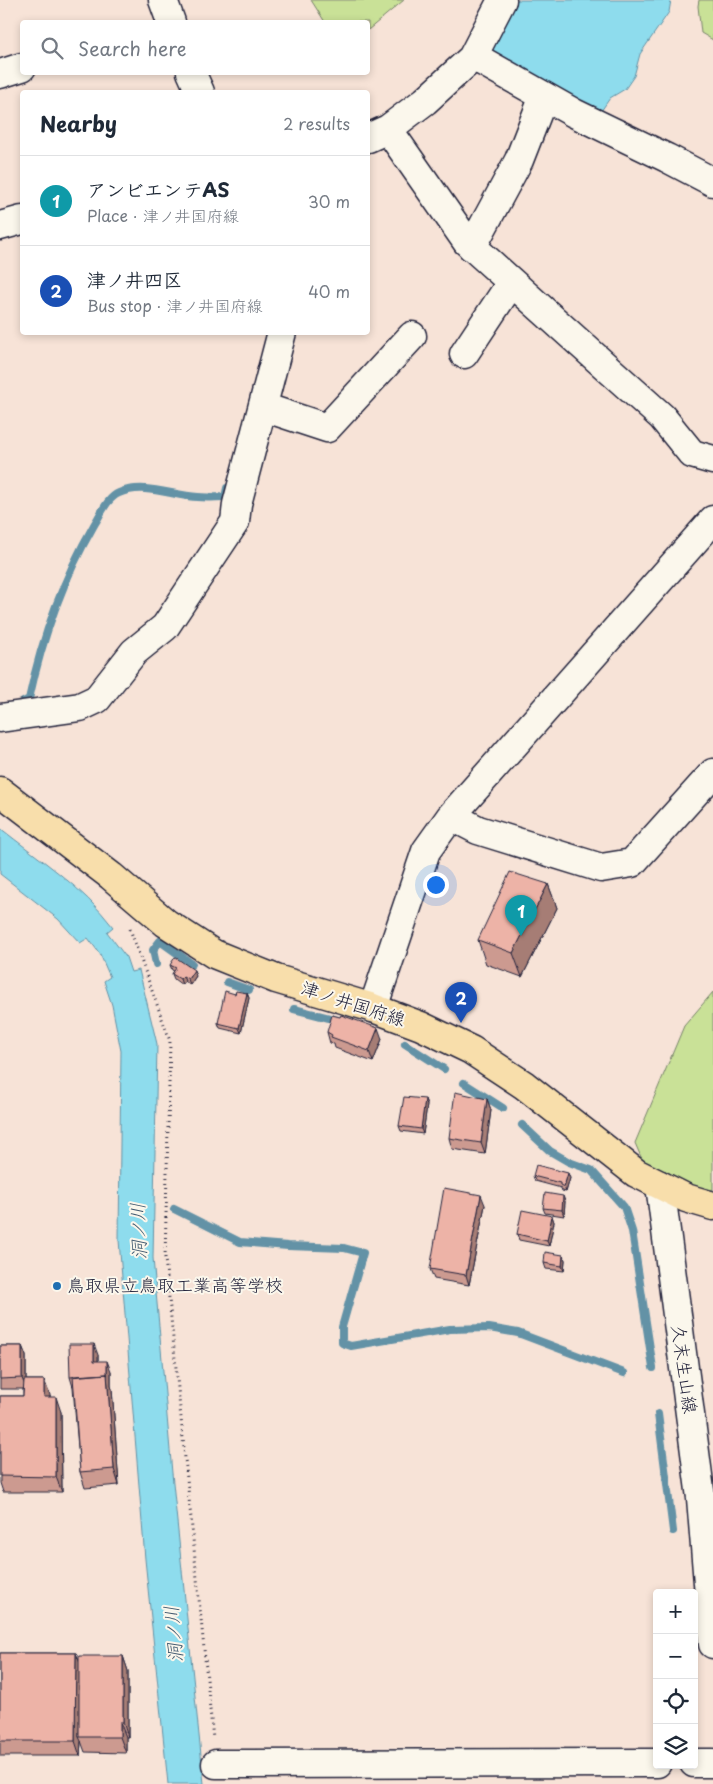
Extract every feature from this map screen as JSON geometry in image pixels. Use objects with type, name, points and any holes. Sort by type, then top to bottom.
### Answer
[{"type":"main road","name":"津ノ井国府線","points":[[0,791],[111,876],[166,923],[214,954],[276,979],[374,1008],[421,1026],[471,1050],[524,1084],[636,1173],[686,1198],[713,1206]]},
{"type":"street","points":[[163,0],[170,20]]},
{"type":"street","points":[[502,0],[473,56],[425,100],[378,134],[467,242],[662,417],[692,454],[713,460]]},
{"type":"street","points":[[473,56],[574,113],[713,182]]},
{"type":"street","points":[[0,74],[20,67]]},
{"type":"street","points":[[192,75],[199,90]]},
{"type":"street","points":[[472,246],[519,160],[544,96]]},
{"type":"street","points":[[0,226],[20,221]]},
{"type":"street","points":[[464,354],[511,283]]},
{"type":"street","points":[[0,718],[80,707],[97,699],[134,652],[165,627],[235,522],[237,504],[281,335]]},
{"type":"street","points":[[263,407],[327,428],[412,336]]},
{"type":"street","points":[[374,1008],[426,851],[451,816],[713,520]]},
{"type":"street","points":[[451,816],[478,830],[601,868],[621,866],[632,863],[713,773]]},
{"type":"street","name":"久末生山線","points":[[660,1184],[707,1498],[713,1644]]},
{"type":"street","points":[[216,1764],[653,1763]]},
{"type":"street","points":[[698,1763],[713,1763]]},
{"type":"path","points":[[127,922],[170,1041],[165,1258],[216,1764]]},
{"type":"green space","points":[[311,0],[404,0],[370,28],[370,20],[324,20]]},
{"type":"green space","points":[[699,0],[713,0],[713,40],[701,33]]},
{"type":"green space","points":[[713,992],[713,1190],[695,1187],[644,1164],[635,1143],[684,1026]]},
{"type":"water","points":[[512,0],[671,0],[669,12],[640,54],[634,76],[625,89],[610,98],[599,114],[480,51]]},
{"type":"water","name":"洞ノ川","points":[[0,828],[74,886],[113,927],[107,932],[126,957],[131,972],[139,970],[157,1044],[153,1258],[172,1473],[204,1784],[168,1784],[145,1559],[119,1240],[121,1051],[112,1005],[104,981],[110,977],[100,954],[88,938],[80,943],[58,919],[0,874]]},
{"type":"building","points":[[510,872],[548,884],[513,953],[478,940]]},
{"type":"building","points":[[175,957],[194,970],[188,979],[183,976],[180,979],[172,974],[176,968],[170,965]]},
{"type":"building","points":[[225,991],[235,994],[236,991],[247,993],[239,1028],[218,1023]]},
{"type":"building","points":[[332,1015],[340,1017],[341,1015],[378,1028],[369,1051],[331,1037],[332,1035],[327,1032]]},
{"type":"building","points":[[455,1092],[487,1099],[481,1143],[449,1138]]},
{"type":"building","points":[[404,1097],[425,1099],[421,1129],[399,1126]]},
{"type":"building","points":[[536,1165],[568,1173],[564,1187],[560,1183],[533,1176]]},
{"type":"building","points":[[444,1188],[481,1195],[466,1275],[430,1269]]},
{"type":"building","points":[[545,1193],[563,1196],[562,1210],[543,1208]]},
{"type":"building","points":[[522,1210],[552,1216],[547,1241],[517,1234]]},
{"type":"building","points":[[545,1252],[563,1255],[562,1266],[544,1263]]},
{"type":"building","points":[[69,1344],[94,1344],[94,1361],[107,1361],[107,1374],[70,1377]]},
{"type":"building","points":[[0,1346],[22,1346],[22,1378],[0,1379]]},
{"type":"building","points":[[107,1374],[114,1469],[80,1472],[73,1376]]},
{"type":"building","points":[[24,1380],[44,1380],[44,1397],[56,1397],[56,1477],[0,1476],[0,1396],[23,1396]]},
{"type":"building","points":[[0,1653],[76,1653],[75,1741],[0,1741]]},
{"type":"building","points":[[79,1656],[123,1656],[123,1722],[120,1722],[120,1737],[79,1737]]},
{"type":"waterway","points":[[23,702],[29,699],[47,631],[63,588],[83,545],[108,502],[115,495],[129,490],[149,489],[188,496],[225,497],[227,488]]},
{"type":"waterway","points":[[156,964],[153,950],[160,941],[192,964]]},
{"type":"waterway","points":[[227,982],[249,990]]},
{"type":"waterway","points":[[294,1009],[341,1021]]},
{"type":"waterway","points":[[405,1044],[444,1069]]},
{"type":"waterway","points":[[464,1083],[503,1108]]},
{"type":"waterway","points":[[522,1125],[550,1151],[569,1162],[591,1170],[624,1207],[632,1231],[653,1368]]},
{"type":"waterway","points":[[174,1209],[240,1242],[344,1248],[363,1253],[342,1327],[342,1343],[351,1346],[450,1329],[489,1328],[518,1333],[624,1373]]},
{"type":"waterway","points":[[658,1414],[673,1531]]},
{"type":"place","name":"アンビエンテAS","points":[[521,936]]},
{"type":"place","name":"津ノ井四区","points":[[461,1023]]},
{"type":"place","name":"鳥取県立鳥取工業高等学校","points":[[57,1286]]}]
